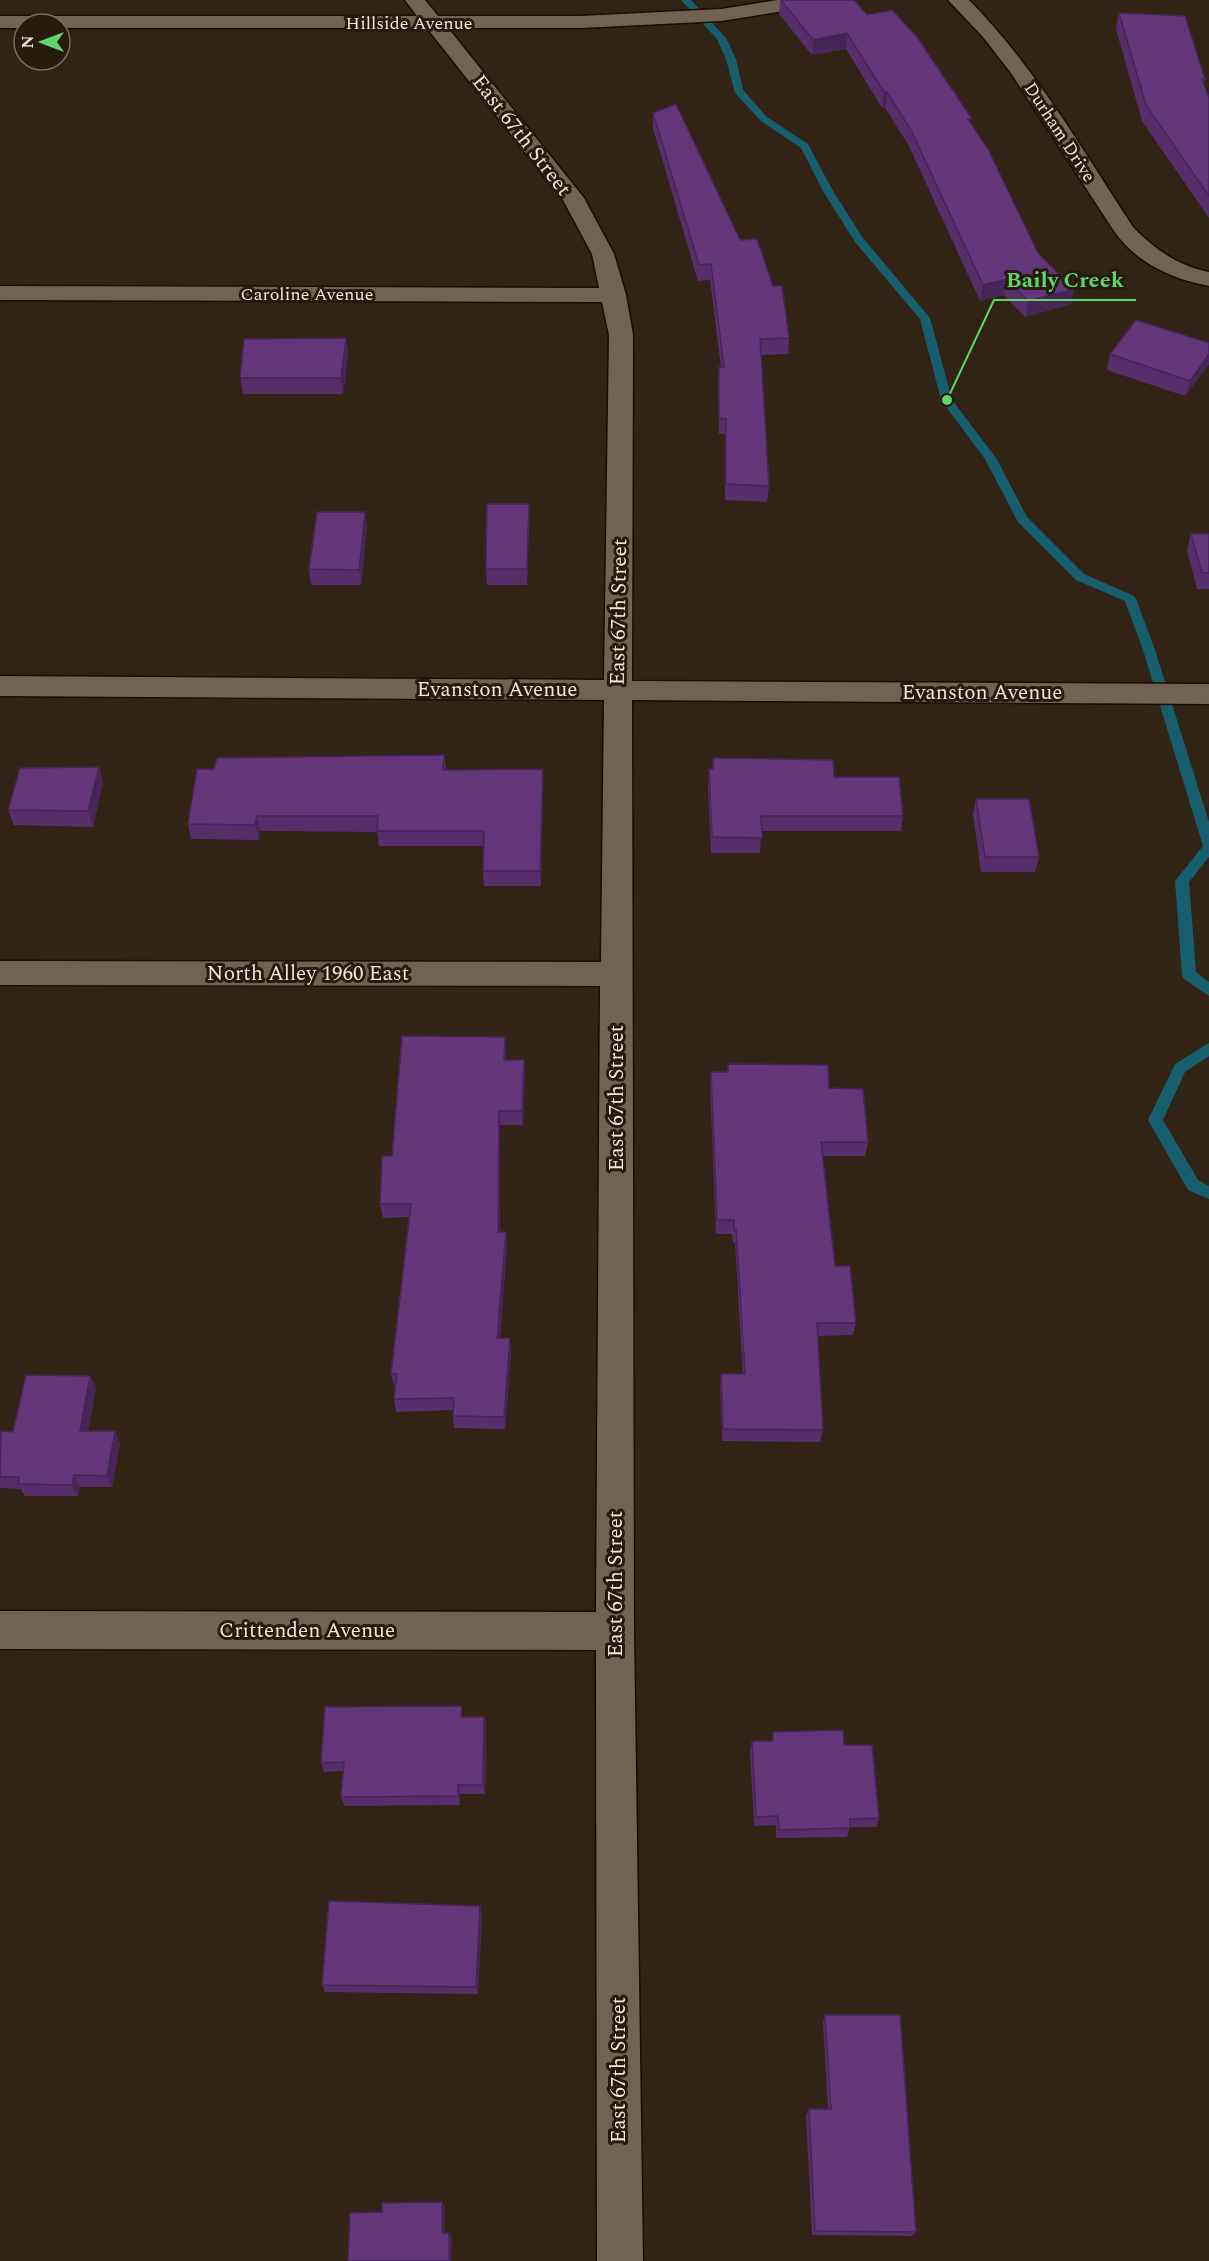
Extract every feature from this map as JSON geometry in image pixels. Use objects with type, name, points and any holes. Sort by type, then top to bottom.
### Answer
[{"type":"street","name":"East 67th Street","points":[[415,0],[573,198],[603,254],[614,295],[621,346],[616,974],[615,1631],[620,2261]]},
{"type":"street","name":"Hillside Avenue","points":[[0,22],[581,22],[721,15],[816,0]]},
{"type":"street","name":"Durham Drive","points":[[958,0],[990,33],[1019,70],[1125,231],[1140,249],[1161,262],[1196,277],[1209,279]]},
{"type":"street","name":"Caroline Avenue","points":[[0,293],[614,295]]},
{"type":"street","name":"Evanston Avenue","points":[[0,686],[1208,694]]},
{"type":"street","name":"North Alley 1960 East","points":[[0,972],[616,974]]},
{"type":"street","name":"Crittenden Avenue","points":[[0,1630],[615,1631]]},
{"type":"building","points":[[781,0],[854,0],[867,15],[892,10],[917,37],[972,119],[968,119],[988,149],[1038,253],[1074,289],[1028,301],[1007,279],[983,285],[911,130],[847,33],[813,40]]},
{"type":"building","points":[[1119,13],[1185,16],[1209,98],[1209,196],[1146,105]]},
{"type":"building","points":[[676,104],[740,240],[757,239],[773,286],[782,286],[789,338],[760,339],[769,486],[726,484],[726,419],[719,418],[719,367],[724,367],[711,264],[699,265],[653,113]]},
{"type":"building","points":[[1136,320],[1209,343],[1209,354],[1190,381],[1110,354]]},
{"type":"building","points":[[346,338],[341,378],[240,378],[244,339]]},
{"type":"building","points":[[487,504],[529,504],[527,569],[486,569]]},
{"type":"building","points":[[317,512],[365,512],[359,570],[309,569]]},
{"type":"building","points":[[1191,534],[1209,534],[1209,573],[1202,573]]},
{"type":"building","points":[[444,755],[443,770],[543,769],[540,871],[483,871],[484,831],[377,831],[378,816],[257,816],[255,825],[188,824],[197,769],[214,769],[217,758]]},
{"type":"building","points":[[713,758],[833,760],[834,777],[899,777],[903,816],[761,816],[762,838],[712,837],[709,769],[713,769]]},
{"type":"building","points":[[99,767],[88,811],[8,810],[20,768]]},
{"type":"building","points":[[976,799],[1029,799],[1039,857],[985,857]]},
{"type":"building","points":[[402,1036],[505,1037],[504,1060],[524,1060],[522,1111],[499,1111],[498,1232],[506,1232],[497,1338],[510,1338],[504,1417],[453,1416],[454,1398],[394,1399],[397,1374],[391,1374],[411,1204],[380,1204],[382,1156],[392,1156]]},
{"type":"building","points":[[728,1064],[828,1065],[829,1088],[863,1089],[868,1142],[821,1142],[835,1266],[850,1266],[856,1323],[817,1323],[823,1430],[723,1429],[721,1374],[745,1374],[736,1229],[734,1229],[734,1220],[717,1220],[711,1072],[728,1072]]},
{"type":"building","points":[[26,1375],[90,1376],[80,1431],[115,1431],[107,1476],[74,1475],[72,1485],[18,1484],[19,1477],[0,1477],[1,1431],[13,1432]]},
{"type":"building","points":[[462,1706],[461,1717],[484,1717],[483,1785],[458,1785],[458,1796],[341,1797],[344,1762],[321,1763],[325,1707]]},
{"type":"building","points":[[843,1730],[844,1745],[872,1745],[879,1818],[850,1819],[850,1828],[779,1830],[778,1816],[756,1817],[752,1741],[773,1741],[773,1732]]},
{"type":"building","points":[[329,1901],[480,1906],[476,1987],[322,1985]]},
{"type":"building","points":[[825,2015],[900,2015],[916,2232],[815,2231],[809,2109],[831,2109]]},
{"type":"building","points":[[442,2202],[442,2233],[449,2233],[449,2261],[348,2261],[350,2213],[382,2212],[382,2203]]},
{"type":"waterway","points":[[686,0],[721,38],[731,59],[738,91],[764,119],[805,146],[828,191],[859,240],[925,318],[947,400],[990,458],[1022,519],[1080,577],[1130,599],[1149,650],[1209,844]]},
{"type":"waterway","points":[[1209,848],[1182,881],[1189,975],[1209,990]]},
{"type":"waterway","points":[[1209,1049],[1180,1068],[1155,1120],[1193,1185],[1209,1193]]},
{"type":"place","name":"Baily Creek","points":[[947,400]]}]
